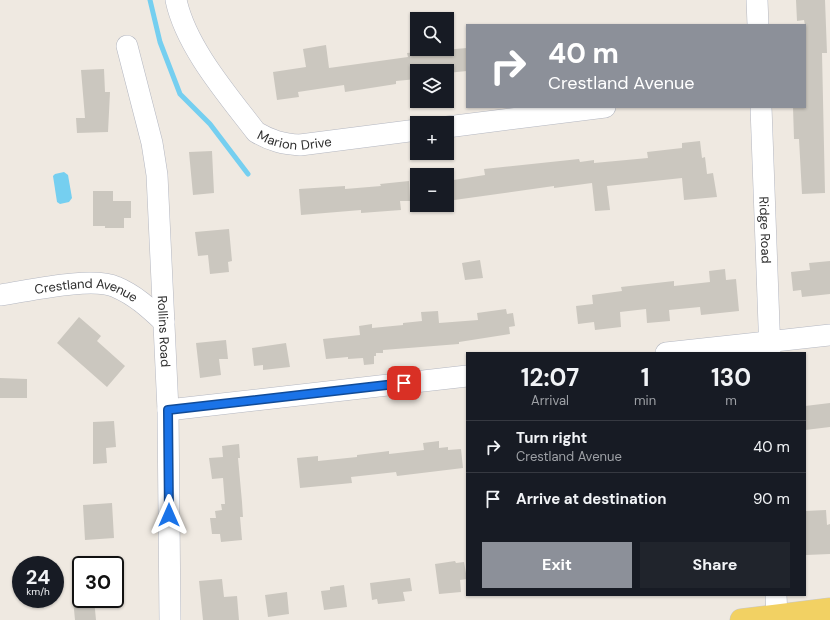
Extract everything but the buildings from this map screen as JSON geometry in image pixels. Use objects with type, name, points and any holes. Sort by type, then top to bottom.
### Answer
[{"type":"main road","points":[[741,620],[776,605],[830,609]]},
{"type":"street","name":"Marion Drive","points":[[176,0],[179,14],[192,44],[256,132],[271,141],[300,145],[410,131]]},
{"type":"street","points":[[757,0],[758,24]]},
{"type":"street","name":"Rollins Road","points":[[127,46],[152,143],[157,175],[168,410],[170,620]]},
{"type":"street","points":[[454,126],[597,108]]},
{"type":"street","name":"Ridge Road","points":[[761,108],[770,347]]},
{"type":"street","name":"Crestland Avenue","points":[[0,295],[97,283],[115,286],[141,301],[164,322]]},
{"type":"street","points":[[683,352],[770,347],[830,335]]},
{"type":"street","points":[[168,410],[466,376]]},
{"type":"water","points":[[64,172],[68,175],[72,198],[69,202],[60,204],[57,202],[53,176]]},
{"type":"waterway","points":[[150,0],[160,42],[180,94],[210,124],[248,174]]},
{"type":"route","points":[[169,515],[168,410],[404,383]]}]
